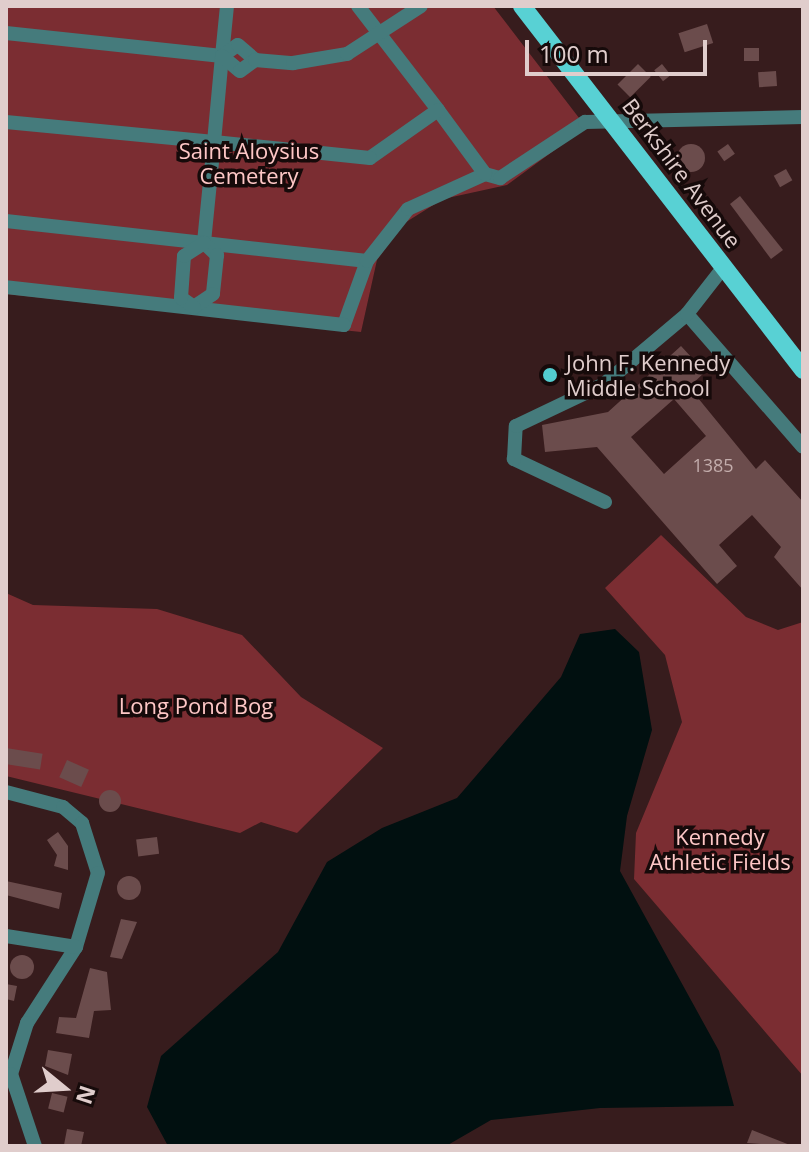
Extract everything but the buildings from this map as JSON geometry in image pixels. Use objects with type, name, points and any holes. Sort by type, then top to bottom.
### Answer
[{"type":"main road","name":"Berkshire Avenue","points":[[522,6],[803,370]]},
{"type":"street","points":[[204,243],[227,6]]},
{"type":"street","points":[[358,6],[485,174],[500,178],[585,122],[803,117]]},
{"type":"street","points":[[6,33],[222,56],[240,71],[255,60],[321,60],[383,36],[421,6]]},
{"type":"street","points":[[6,122],[370,158],[438,110]]},
{"type":"street","points":[[6,287],[344,325],[367,261],[408,209],[485,174]]},
{"type":"street","points":[[6,221],[367,261]]},
{"type":"street","points":[[194,307],[181,298],[184,256],[204,243]]},
{"type":"street","points":[[194,307],[213,294],[217,255],[204,243]]},
{"type":"street","points":[[605,502],[514,459],[516,426],[604,384],[687,314],[723,268]]},
{"type":"street","points":[[687,314],[803,447]]},
{"type":"street","points":[[6,792],[63,807],[82,823],[98,873],[76,947],[27,1023],[9,1074],[35,1146]]},
{"type":"street","points":[[6,936],[76,947]]},
{"type":"green space","name":"Saint Aloysius Cemetery","points":[[6,6],[493,6],[586,127],[507,185],[443,199],[403,224],[377,260],[361,332],[6,294]]},
{"type":"green space","name":"Kennedy Athletic Fields","points":[[661,535],[746,617],[778,630],[803,622],[803,1076],[634,879],[636,833],[682,722],[665,655],[605,588]]},
{"type":"green space","name":"Long Pond Bog","points":[[6,593],[33,605],[157,609],[242,635],[301,697],[383,748],[297,833],[261,822],[240,833],[6,776]]},
{"type":"shaded area","points":[[615,629],[639,652],[652,730],[627,816],[620,871],[719,1051],[734,1106],[600,1108],[491,1120],[446,1146],[168,1146],[147,1107],[161,1056],[278,952],[327,862],[382,828],[457,798],[561,677],[580,634]]},
{"type":"place","name":"John F. Kennedy Middle School","points":[[550,375]]}]
